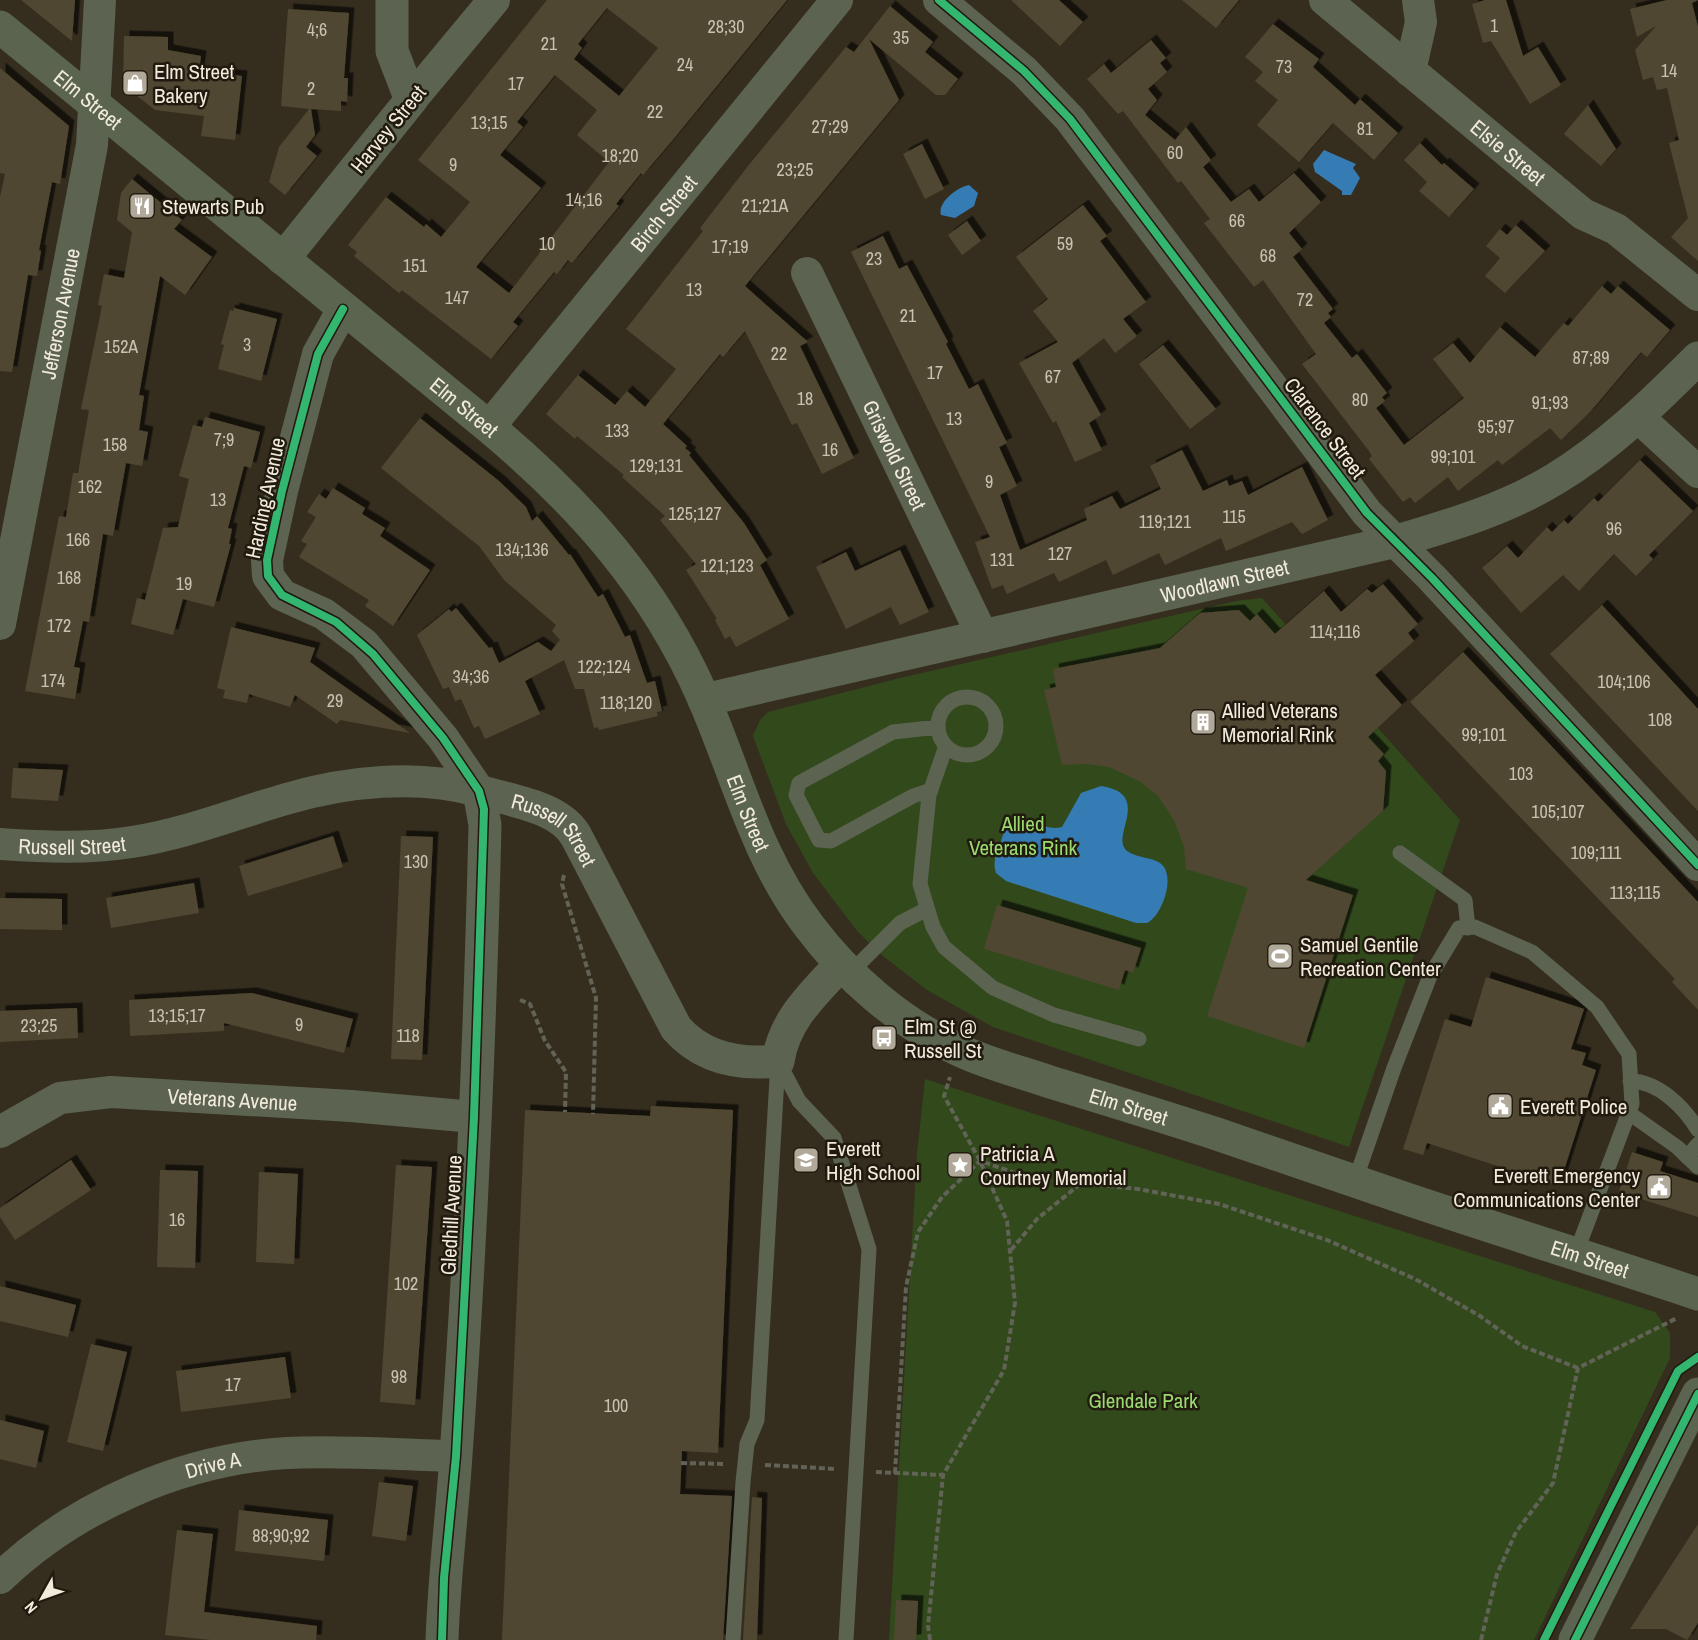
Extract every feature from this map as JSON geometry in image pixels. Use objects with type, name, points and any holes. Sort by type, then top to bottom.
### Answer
[{"type":"main road","name":"Elm Street","points":[[0,27],[489,427],[558,487],[619,555],[662,619],[704,700],[749,820],[773,871],[807,924],[846,969],[904,1017],[959,1050],[1576,1252],[1689,1305]]},
{"type":"main road","points":[[1575,1640],[1698,1394]]},
{"type":"street","name":"Jefferson Avenue","points":[[0,624],[92,145],[100,0]]},
{"type":"street","points":[[392,0],[392,51],[411,100]]},
{"type":"street","name":"Harvey Street","points":[[283,259],[494,0]]},
{"type":"street","name":"Birch Street","points":[[489,427],[837,0]]},
{"type":"street","name":"Clarence Street","points":[[939,0],[1024,71],[1070,119],[1364,509],[1397,541],[1698,865]]},
{"type":"street","name":"Elsie Street","points":[[1325,0],[1583,214],[1616,230],[1698,295]]},
{"type":"street","points":[[1410,71],[1421,22],[1418,0]]},
{"type":"street","name":"Griswold Street","points":[[807,273],[983,637]]},
{"type":"street","name":"Harding Avenue","points":[[343,309],[318,354],[282,492],[267,564],[268,576],[273,587],[282,595],[330,618],[369,649],[443,738],[479,791]]},
{"type":"street","name":"Woodlawn Street","points":[[704,700],[1397,541],[1467,520],[1527,494],[1579,463],[1638,417],[1698,358]]},
{"type":"street","points":[[1638,417],[1698,472]]},
{"type":"street","name":"Russell Street","points":[[0,844],[63,847],[133,842],[201,826],[284,799],[345,785],[434,782],[479,791],[556,816],[574,832],[668,1013],[688,1041],[704,1052],[718,1056],[761,1062],[778,1060]]},
{"type":"street","name":"Gledhill Avenue","points":[[441,1640],[444,1578],[456,1456],[474,1117],[485,825],[479,791]]},
{"type":"street","points":[[778,1060],[782,1039],[789,1024],[846,969]]},
{"type":"street","name":"Veterans Avenue","points":[[0,1131],[60,1098],[111,1092],[341,1105],[474,1117]]},
{"type":"street","name":"Drive A","points":[[0,1578],[50,1538],[87,1516],[154,1482],[185,1472],[255,1456],[290,1453],[456,1456]]},
{"type":"lane","points":[[960,697],[980,699],[993,714],[995,734],[983,750],[964,755],[946,746],[938,727],[943,708],[960,697]]},
{"type":"lane","points":[[931,790],[913,796],[831,841],[819,840],[796,795],[799,783],[893,732],[938,727]]},
{"type":"lane","points":[[946,746],[931,790],[925,818],[920,884],[933,927],[944,947],[993,988],[1054,1015],[1140,1039]]},
{"type":"lane","points":[[1400,853],[1465,900],[1468,928]]},
{"type":"lane","points":[[846,969],[900,923],[927,909]]},
{"type":"lane","points":[[1355,1181],[1394,1068],[1430,976],[1459,928],[1475,927],[1532,952],[1597,1007],[1629,1054],[1632,1104],[1576,1252]]},
{"type":"lane","points":[[733,1640],[747,1444],[757,1420],[778,1060]]},
{"type":"lane","points":[[778,1060],[800,1101],[834,1137],[869,1249],[846,1640]]},
{"type":"lane","points":[[1630,1081],[1644,1081],[1657,1087],[1692,1120],[1698,1130]]},
{"type":"lane","points":[[1629,1113],[1692,1162],[1698,1144]]},
{"type":"path","points":[[572,869],[563,876],[562,884],[597,1005],[593,1114]]},
{"type":"path","points":[[520,1000],[530,1004],[545,1041],[556,1054],[566,1072],[565,1112]]},
{"type":"path","points":[[930,1640],[928,1626],[942,1475],[1004,1370],[1016,1303],[1008,1221],[980,1161],[944,1096],[959,1050]]},
{"type":"path","points":[[980,1161],[1030,1178],[1138,1189],[1219,1204],[1327,1240],[1415,1279],[1480,1316],[1522,1346],[1578,1368]]},
{"type":"path","points":[[942,1475],[895,1473],[906,1287],[918,1232],[942,1197],[980,1161]]},
{"type":"path","points":[[1011,1250],[1037,1220],[1080,1184]]},
{"type":"path","points":[[1481,1640],[1497,1574],[1511,1542],[1553,1483],[1578,1368],[1689,1305]]},
{"type":"path","points":[[778,1466],[808,1467]]},
{"type":"green space","name":"Allied Veterans Rink","points":[[1262,598],[1460,820],[1349,1147],[993,1027],[927,990],[883,956],[858,932],[813,873],[786,824],[753,736],[760,720],[768,712],[900,678],[1236,601]]},
{"type":"green space","name":"Glendale Park","points":[[925,1079],[1655,1312],[1670,1333],[1670,1358],[1534,1640],[889,1640],[917,1153]]},
{"type":"water","points":[[1324,150],[1356,164],[1353,168],[1360,178],[1351,195],[1342,195],[1342,191],[1315,172],[1313,164]]},
{"type":"water","points":[[969,185],[978,193],[974,206],[955,218],[941,215],[942,206],[949,196]]},
{"type":"water","points":[[1101,786],[1115,790],[1124,796],[1127,803],[1128,812],[1123,838],[1125,849],[1134,855],[1160,863],[1165,869],[1166,895],[1158,912],[1147,923],[1136,923],[1006,881],[996,873],[997,853],[1007,828],[1013,821],[1019,819],[1052,828],[1062,827],[1081,793]]},
{"type":"building","points":[[21,0],[75,0],[72,41]]},
{"type":"building","points":[[547,0],[787,0],[676,136],[643,175],[641,173],[616,204],[619,206],[572,263],[568,260],[557,274],[554,272],[513,322],[518,326],[491,359],[402,290],[399,293],[354,256],[357,252],[348,245],[386,197],[424,227],[426,224],[441,237],[470,202],[418,160]],"holes":[[[607,8],[658,48],[619,96],[574,59],[582,48],[578,44]],[[555,75],[597,110],[577,135],[609,162],[509,293],[476,267],[541,188],[500,155],[523,127],[517,122]]]},
{"type":"building","points":[[1011,0],[1059,0],[1083,22],[1060,46]]},
{"type":"building","points":[[1182,0],[1239,0],[1216,28]]},
{"type":"building","points":[[1485,0],[1506,0],[1523,56],[1538,47],[1561,85],[1530,104],[1491,41],[1483,43],[1472,4]]},
{"type":"building","points":[[1667,0],[1698,0],[1692,3],[1698,27],[1698,261],[1671,237],[1688,218],[1669,143],[1679,140],[1667,88],[1657,90],[1653,77],[1643,80],[1635,50],[1656,26],[1637,37],[1630,9]]},
{"type":"building","points":[[890,6],[933,42],[925,52],[958,79],[945,95],[936,95],[869,39],[899,100],[745,286],[808,342],[800,346],[854,458],[822,474],[797,423],[792,425],[745,331],[723,357],[720,354],[663,424],[687,446],[685,448],[691,453],[689,455],[744,523],[767,560],[760,565],[789,619],[736,647],[730,636],[725,639],[715,620],[717,619],[686,570],[696,564],[660,520],[665,516],[622,477],[624,475],[577,436],[575,439],[546,414],[578,375],[615,405],[627,391],[645,407],[676,369],[626,329],[703,231],[700,228],[748,166],[846,47],[854,52]]},
{"type":"building","points":[[288,9],[349,13],[344,78],[348,78],[347,102],[341,101],[341,111],[311,109],[315,135],[306,147],[317,156],[285,195],[269,182],[279,147],[309,109],[281,106]]},
{"type":"building","points":[[1273,24],[1319,59],[1313,67],[1355,105],[1360,99],[1398,133],[1374,160],[1333,123],[1299,162],[1257,125],[1278,100],[1255,81],[1263,72],[1245,57]]},
{"type":"building","points":[[124,36],[168,37],[168,50],[201,56],[199,71],[242,76],[235,140],[201,136],[204,116],[155,110],[123,85]]},
{"type":"building","points":[[1151,40],[1166,58],[1160,63],[1167,72],[1148,89],[1157,100],[1145,115],[1175,140],[1186,127],[1211,160],[1203,167],[1231,202],[1249,189],[1259,202],[1294,173],[1321,202],[1289,233],[1302,249],[1293,257],[1333,309],[1328,313],[1331,317],[1324,323],[1352,358],[1357,354],[1387,393],[1382,397],[1385,401],[1376,408],[1404,445],[1464,398],[1433,359],[1453,343],[1470,363],[1500,327],[1535,357],[1564,323],[1568,326],[1602,286],[1611,294],[1618,286],[1670,330],[1647,357],[1641,352],[1590,412],[1561,440],[1550,428],[1502,465],[1498,460],[1458,491],[1448,477],[1415,503],[1410,497],[1403,502],[1369,459],[1372,456],[1369,451],[1302,364],[1316,354],[1263,280],[1254,287],[1204,223],[1210,219],[1181,181],[1178,183],[1123,111],[1118,114],[1087,79],[1104,64],[1111,73]]},
{"type":"building","points":[[0,68],[69,126],[60,184],[52,182],[39,250],[41,251],[37,276],[28,275],[12,372],[0,371],[0,197],[5,174],[0,173]]},
{"type":"building","points":[[1588,105],[1616,149],[1601,166],[1564,134]]},
{"type":"building","points":[[1420,143],[1442,165],[1444,163],[1474,189],[1449,217],[1419,191],[1427,182],[1404,160]]},
{"type":"building","points":[[922,144],[944,189],[925,199],[903,154]]},
{"type":"building","points":[[132,179],[182,220],[174,229],[212,257],[185,295],[160,276],[139,395],[144,396],[139,430],[148,432],[142,466],[126,463],[113,536],[103,534],[89,622],[83,621],[74,667],[80,668],[75,699],[25,691],[59,516],[66,517],[73,473],[78,473],[89,410],[81,409],[102,306],[98,305],[104,274],[124,278],[132,232],[117,220],[121,193]]},
{"type":"building","points":[[1083,205],[1107,236],[1100,241],[1146,302],[1123,319],[1137,336],[1115,353],[1104,338],[1072,363],[1101,415],[1089,423],[1102,450],[1075,462],[1056,421],[1053,423],[1019,363],[1058,342],[1033,311],[1048,299],[1016,257]]},
{"type":"building","points":[[967,221],[981,241],[962,255],[948,235]]},
{"type":"building","points":[[1516,225],[1545,251],[1505,293],[1485,276],[1500,258],[1486,246],[1500,229],[1507,235]]},
{"type":"building","points":[[883,236],[899,269],[907,265],[948,342],[946,344],[969,389],[978,384],[1007,443],[999,447],[1017,486],[1000,495],[1020,550],[1087,520],[1084,509],[1112,496],[1120,509],[1161,489],[1150,466],[1182,450],[1203,491],[1227,480],[1229,486],[1242,481],[1248,495],[1302,467],[1328,520],[1302,534],[1292,522],[1226,551],[1221,538],[1165,565],[1159,553],[1113,575],[1106,560],[1059,582],[1054,573],[1007,594],[1003,585],[992,589],[975,542],[990,537],[851,252]]},
{"type":"building","points":[[234,308],[277,319],[261,381],[218,369],[224,345],[221,344],[230,310],[233,311]]},
{"type":"building","points":[[1163,345],[1216,409],[1190,429],[1139,364]]},
{"type":"building","points":[[205,417],[260,432],[251,468],[244,466],[228,528],[232,529],[229,544],[231,544],[214,607],[183,599],[173,635],[131,624],[137,598],[145,600],[163,528],[178,527],[189,479],[179,476],[193,425],[202,427]]},
{"type":"building","points":[[420,418],[499,481],[526,507],[532,521],[537,516],[570,554],[598,597],[603,594],[625,637],[630,635],[647,683],[655,681],[662,711],[657,712],[658,716],[599,730],[598,727],[594,728],[584,689],[575,689],[564,660],[525,681],[540,714],[485,739],[479,726],[474,728],[461,699],[455,701],[449,687],[443,689],[417,635],[449,609],[451,612],[456,608],[489,648],[492,647],[499,663],[538,642],[551,651],[560,640],[552,631],[556,625],[504,580],[479,546],[381,468]]},
{"type":"building","points":[[1640,460],[1693,511],[1649,555],[1653,559],[1636,576],[1614,554],[1579,591],[1563,575],[1521,613],[1482,568],[1507,546],[1518,558],[1547,527],[1552,532],[1564,520],[1568,524],[1594,498],[1598,502]]},
{"type":"building","points":[[333,488],[365,508],[362,514],[385,528],[380,536],[430,570],[393,626],[365,606],[369,600],[299,557],[307,544],[301,541],[316,517],[307,512],[319,494],[326,499]]},
{"type":"building","points":[[900,550],[929,612],[900,625],[891,607],[846,629],[816,567],[846,552],[855,571]]},
{"type":"building","name":"Allied Veterans Memorial Rink","points":[[1383,584],[1418,624],[1408,633],[1414,641],[1375,675],[1402,705],[1368,737],[1384,754],[1378,761],[1386,771],[1383,811],[1306,880],[1353,895],[1304,1048],[1207,1016],[1248,888],[1186,869],[1184,847],[1174,820],[1158,796],[1141,782],[1109,767],[1087,764],[1062,765],[1044,690],[1056,687],[1053,669],[1160,648],[1200,613],[1239,610],[1250,621],[1257,614],[1275,634],[1324,591],[1341,612],[1367,589],[1372,593]]},
{"type":"building","points":[[1602,605],[1698,709],[1698,811],[1550,654]]},
{"type":"building","points":[[231,627],[315,648],[310,662],[410,733],[340,720],[337,724],[295,695],[290,707],[249,694],[247,703],[223,698],[225,690],[217,688]]},
{"type":"building","points":[[1463,652],[1698,902],[1698,1010],[1672,982],[1675,979],[1410,702]]},
{"type":"building","points":[[13,768],[63,770],[58,801],[11,798]]},
{"type":"building","points":[[333,836],[343,867],[248,896],[239,866]]},
{"type":"building","points":[[401,836],[433,837],[422,1060],[391,1059]]},
{"type":"building","points":[[194,883],[199,913],[111,928],[106,898]]},
{"type":"building","points":[[0,898],[62,899],[62,930],[0,929]]},
{"type":"building","points":[[997,905],[1141,948],[1133,973],[1125,970],[1119,990],[984,949]]},
{"type":"building","name":"Everett Police","points":[[1486,977],[1584,1009],[1571,1049],[1586,1053],[1582,1065],[1596,1070],[1559,1186],[1427,1143],[1423,1155],[1403,1149],[1445,1019],[1471,1027]]},
{"type":"building","points":[[252,993],[353,1019],[344,1053],[224,1023],[224,1031],[130,1036],[129,1000]]},
{"type":"building","points":[[77,1008],[78,1038],[0,1042],[0,1011]]},
{"type":"building","points":[[651,1106],[733,1110],[718,1453],[682,1451],[680,1494],[732,1496],[723,1640],[502,1640],[525,1110],[650,1116]]},
{"type":"building","name":"Everett Emergency Communications Center","points":[[1632,1152],[1663,1162],[1660,1171],[1698,1183],[1698,1217],[1619,1192]]},
{"type":"building","points":[[71,1160],[91,1190],[15,1240],[0,1217],[0,1208]]},
{"type":"building","points":[[396,1165],[432,1167],[415,1405],[380,1402]]},
{"type":"building","points":[[160,1170],[198,1171],[195,1268],[157,1267]]},
{"type":"building","points":[[259,1172],[298,1174],[294,1264],[256,1262]]},
{"type":"building","points":[[0,1286],[76,1305],[68,1337],[0,1321]]},
{"type":"building","points":[[91,1344],[127,1352],[103,1451],[67,1442]]},
{"type":"building","points":[[285,1357],[291,1398],[181,1412],[176,1371]]},
{"type":"building","points":[[0,1420],[44,1431],[36,1468],[0,1459]]},
{"type":"building","points":[[379,1482],[413,1486],[406,1541],[372,1536]]},
{"type":"building","points":[[752,1497],[762,1498],[757,1640],[743,1640]]},
{"type":"building","points":[[239,1510],[328,1520],[324,1561],[235,1551]]},
{"type":"building","points":[[1698,1524],[1698,1623],[1687,1640],[1666,1629],[1630,1629]]},
{"type":"building","points":[[177,1530],[213,1534],[204,1612],[317,1626],[316,1640],[211,1640],[165,1635]]},
{"type":"building","points":[[896,1600],[918,1601],[916,1640],[894,1640]]},
{"type":"cycle path","points":[[939,0],[1024,71],[1070,119],[1367,513],[1432,578],[1698,865]]},
{"type":"cycle path","points":[[343,309],[318,354],[282,491],[267,560],[268,576],[282,595],[336,622],[373,654],[443,738],[479,791],[484,809],[474,1117],[456,1456],[444,1578],[442,1640]]},
{"type":"cycle path","points":[[1544,1640],[1678,1371],[1698,1357]]},
{"type":"cycle path","points":[[1575,1640],[1698,1394]]},
{"type":"place","name":"Elm Street Bakery","points":[[135,83]]},
{"type":"place","name":"Stewarts Pub","points":[[142,206]]},
{"type":"place","name":"Allied Veterans Memorial Rink","points":[[1203,722]]},
{"type":"place","name":"Samuel Gentile Recreation Center","points":[[1280,956]]},
{"type":"place","name":"Elm St @ Russell St","points":[[884,1038]]},
{"type":"place","name":"Everett Police","points":[[1500,1106]]},
{"type":"place","name":"Everett High School","points":[[806,1160]]},
{"type":"place","name":"Patricia A Courtney Memorial","points":[[960,1165]]},
{"type":"place","name":"Everett Emergency Communications Center","points":[[1659,1187]]}]
